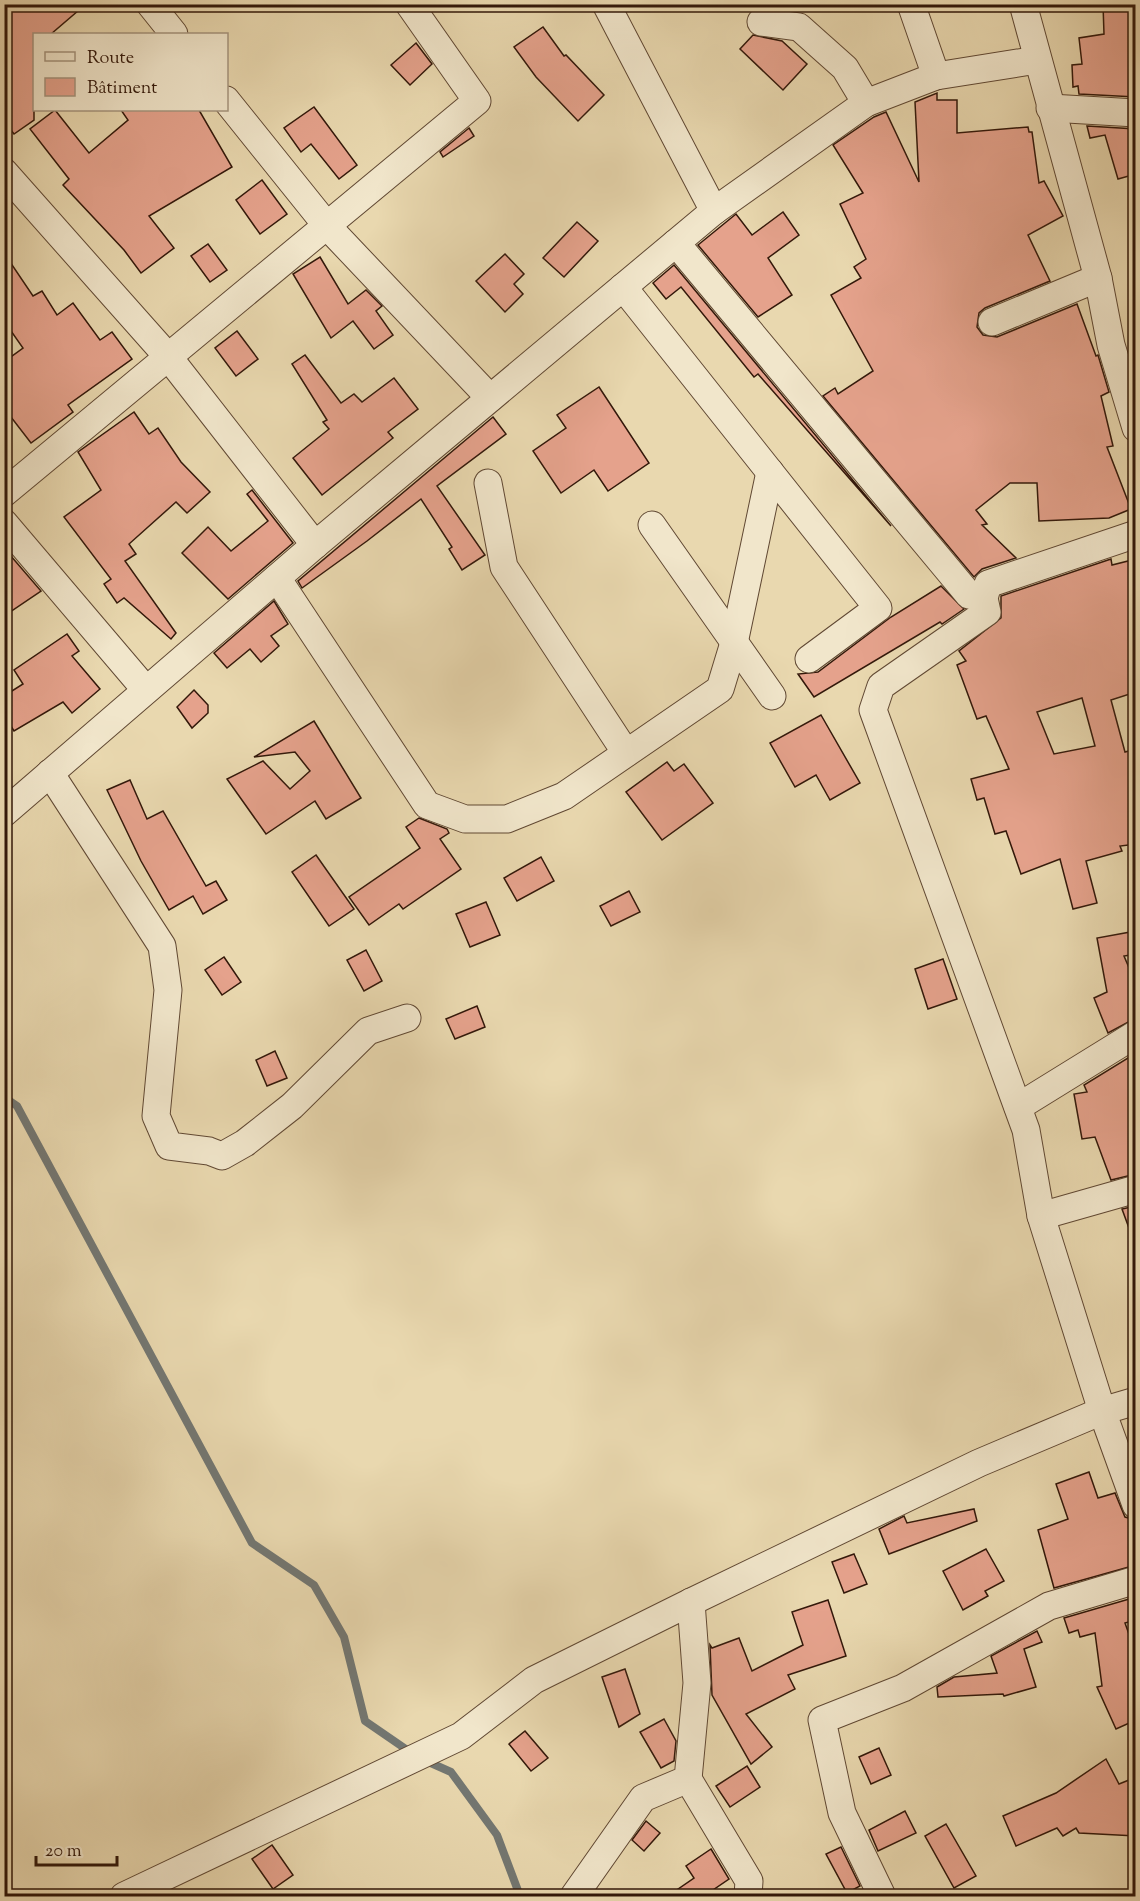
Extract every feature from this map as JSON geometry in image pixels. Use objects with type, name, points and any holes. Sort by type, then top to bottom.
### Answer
[{"type":"street","points":[[150,4],[173,33]]},
{"type":"street","points":[[4,493],[170,359],[477,101],[409,4]]},
{"type":"street","points":[[911,4],[936,76]]},
{"type":"street","points":[[1023,4],[1098,278],[1111,345],[1136,428]]},
{"type":"street","points":[[607,5],[714,211]]},
{"type":"street","points":[[761,22],[799,27],[845,68],[866,103]]},
{"type":"street","points":[[4,813],[315,545],[714,211],[866,103],[936,76],[1037,60]]},
{"type":"street","points":[[228,102],[328,227],[490,398]]},
{"type":"street","points":[[1050,108],[1136,113]]},
{"type":"street","points":[[4,172],[170,359],[315,545]]},
{"type":"street","points":[[676,243],[969,595],[984,598]]},
{"type":"street","points":[[992,322],[1098,278]]},
{"type":"street","points":[[623,287],[878,608],[809,658]]},
{"type":"street","points":[[277,578],[427,805],[465,819],[507,819],[564,796],[720,689],[734,643],[770,472]]},
{"type":"street","points":[[488,483],[504,567],[626,753]]},
{"type":"street","points":[[4,523],[146,690]]},
{"type":"street","points":[[652,525],[772,696]]},
{"type":"street","points":[[1136,534],[988,584],[984,598],[987,612],[881,686],[873,710],[1026,1130],[1041,1216],[1102,1411],[1136,1505]]},
{"type":"street","points":[[50,774],[162,946],[168,990],[156,1116],[169,1146],[209,1151],[222,1156],[245,1143],[292,1106],[368,1031],[407,1018]]},
{"type":"street","points":[[1018,1107],[1136,1034]]},
{"type":"street","points":[[1041,1216],[1136,1188]]},
{"type":"street","points":[[124,1896],[461,1736],[534,1680],[691,1602],[979,1463],[1102,1411],[1136,1401]]},
{"type":"street","points":[[882,1896],[842,1813],[822,1720],[903,1688],[1049,1606],[1136,1580]]},
{"type":"street","points":[[691,1602],[697,1683],[688,1779],[749,1881],[748,1896]]},
{"type":"street","points":[[574,1896],[643,1798],[688,1779]]},
{"type":"building","points":[[4,4],[86,4],[52,33],[33,33],[34,120],[14,134],[4,121]]},
{"type":"building","points":[[1103,4],[1134,4],[1136,97],[1079,94],[1078,86],[1073,87],[1072,65],[1082,64],[1079,38],[1104,34]]},
{"type":"building","points":[[543,27],[564,56],[566,55],[604,95],[578,121],[536,77],[514,47]]},
{"type":"building","points":[[753,35],[782,41],[807,64],[783,90],[740,49]]},
{"type":"building","points":[[416,43],[432,64],[410,85],[391,65]]},
{"type":"building","points":[[937,93],[937,100],[957,100],[957,133],[1028,127],[1029,132],[1032,132],[1039,183],[1044,181],[1063,216],[1028,235],[1050,281],[985,308],[979,313],[977,327],[983,335],[997,337],[1077,304],[1096,356],[1098,355],[1109,392],[1101,396],[1113,446],[1107,447],[1131,509],[1109,518],[1039,521],[1037,483],[1010,483],[976,510],[987,524],[982,525],[1016,558],[982,569],[974,577],[823,396],[835,388],[838,394],[873,371],[831,295],[861,278],[854,267],[866,259],[840,204],[863,193],[833,145],[874,117],[886,112],[919,182],[915,102]]},
{"type":"building","points":[[314,107],[357,165],[339,179],[311,144],[301,152],[284,128]]},
{"type":"building","points":[[56,111],[89,153],[128,120],[122,111],[200,111],[232,167],[149,216],[174,248],[141,273],[124,250],[63,185],[69,179],[30,129]]},
{"type":"building","points":[[1087,126],[1136,129],[1136,174],[1118,179],[1105,135],[1090,138]]},
{"type":"building","points":[[469,128],[474,136],[443,157],[440,152]]},
{"type":"building","points":[[262,180],[287,214],[260,234],[236,200]]},
{"type":"building","points":[[783,212],[799,235],[768,258],[792,295],[758,317],[698,245],[736,214],[752,235]]},
{"type":"building","points":[[577,222],[598,241],[564,277],[543,258]]},
{"type":"building","points":[[208,244],[227,270],[210,282],[191,256]]},
{"type":"building","points":[[4,253],[33,296],[42,291],[57,315],[73,303],[100,340],[112,332],[132,359],[68,405],[73,412],[31,443],[4,408],[4,362],[23,348],[4,321]]},
{"type":"building","points":[[505,254],[524,274],[514,284],[523,294],[505,312],[476,281]]},
{"type":"building","points":[[320,257],[348,304],[366,290],[382,306],[376,311],[393,335],[374,349],[353,321],[331,338],[293,274]]},
{"type":"building","points":[[674,265],[891,526],[758,374],[754,377],[681,287],[666,299],[653,283]]},
{"type":"building","points":[[237,331],[258,359],[236,376],[215,348]]},
{"type":"building","points":[[305,355],[341,403],[354,394],[362,402],[394,378],[418,409],[388,432],[393,438],[322,495],[293,458],[329,429],[323,422],[327,420],[292,364]]},
{"type":"building","points":[[599,387],[649,463],[608,491],[594,470],[561,493],[533,451],[566,428],[557,415]]},
{"type":"building","points":[[134,412],[149,434],[158,428],[181,462],[210,492],[187,513],[176,502],[129,544],[136,554],[125,561],[176,633],[171,639],[124,598],[117,603],[104,584],[111,579],[64,517],[101,490],[78,452]]},
{"type":"building","points":[[493,417],[506,434],[437,486],[485,555],[462,570],[449,549],[452,547],[421,499],[302,588],[298,581]]},
{"type":"building","points":[[252,490],[293,543],[228,599],[182,553],[208,527],[231,551],[268,521],[247,494]]},
{"type":"building","points":[[4,548],[41,591],[4,616]]},
{"type":"building","points":[[1111,559],[1112,565],[1136,559],[1136,692],[1111,700],[1125,752],[1136,749],[1136,844],[1120,846],[1122,851],[1086,861],[1097,903],[1073,909],[1060,859],[1021,874],[1006,831],[995,834],[984,798],[977,800],[971,779],[1009,769],[986,716],[977,719],[957,665],[966,661],[959,651],[1001,618],[1001,596]],"holes":[[[1082,698],[1095,746],[1054,754],[1037,712]]]},
{"type":"building","points":[[941,586],[964,609],[942,624],[940,622],[814,697],[798,674],[818,672],[891,617]]},
{"type":"building","points":[[274,601],[288,624],[271,636],[279,646],[261,662],[250,649],[227,668],[214,653]]},
{"type":"building","points":[[67,634],[79,651],[72,656],[100,689],[72,713],[63,702],[14,731],[4,715],[4,696],[23,684],[14,670]]},
{"type":"building","points":[[194,690],[208,705],[208,713],[192,728],[177,707]]},
{"type":"building","points":[[821,715],[860,783],[830,800],[816,775],[795,787],[770,743]]},
{"type":"building","points":[[314,721],[361,798],[326,819],[315,801],[266,834],[227,779],[263,761],[290,789],[310,771],[295,752],[254,757]]},
{"type":"building","points":[[667,762],[674,771],[684,764],[713,803],[662,840],[626,792]]},
{"type":"building","points":[[130,780],[147,819],[163,811],[206,886],[216,881],[227,900],[203,914],[193,896],[169,910],[141,861],[107,790]]},
{"type":"building","points":[[419,818],[447,829],[449,833],[440,839],[461,869],[403,909],[399,904],[369,925],[349,897],[420,848],[406,827]]},
{"type":"building","points":[[316,855],[354,909],[329,926],[292,872]]},
{"type":"building","points":[[541,857],[554,881],[517,901],[504,878]]},
{"type":"building","points":[[629,891],[640,912],[611,926],[600,906]]},
{"type":"building","points":[[486,902],[500,935],[470,947],[456,914]]},
{"type":"building","points":[[1136,931],[1136,954],[1124,956],[1136,984],[1136,1018],[1108,1033],[1094,998],[1107,992],[1097,938]]},
{"type":"building","points":[[366,950],[382,981],[364,991],[347,960]]},
{"type":"building","points":[[224,957],[241,982],[222,995],[205,970]]},
{"type":"building","points":[[943,959],[957,999],[928,1009],[915,969]]},
{"type":"building","points":[[477,1006],[485,1027],[455,1039],[446,1019]]},
{"type":"building","points":[[275,1051],[287,1078],[267,1086],[256,1060]]},
{"type":"building","points":[[1136,1053],[1136,1174],[1111,1180],[1095,1137],[1082,1139],[1074,1094],[1087,1092],[1084,1085]]},
{"type":"building","points":[[1136,1206],[1136,1239],[1133,1239],[1122,1209]]},
{"type":"building","points":[[1089,1472],[1098,1498],[1115,1493],[1125,1517],[1136,1520],[1136,1565],[1054,1588],[1038,1530],[1068,1519],[1056,1484]]},
{"type":"building","points":[[974,1509],[977,1521],[889,1554],[879,1529],[904,1516],[907,1523]]},
{"type":"building","points":[[986,1549],[1004,1581],[985,1591],[988,1596],[963,1610],[943,1571]]},
{"type":"building","points":[[854,1554],[867,1584],[844,1593],[832,1562]]},
{"type":"building","points":[[1136,1597],[1136,1620],[1125,1623],[1136,1654],[1136,1720],[1116,1729],[1097,1687],[1102,1686],[1095,1633],[1080,1637],[1078,1630],[1069,1633],[1064,1618]]},
{"type":"building","points":[[828,1600],[846,1656],[788,1675],[795,1689],[746,1714],[772,1747],[751,1764],[712,1695],[710,1645],[712,1648],[739,1638],[752,1671],[803,1645],[792,1612]]},
{"type":"building","points":[[1037,1631],[1042,1642],[1024,1649],[1036,1687],[1004,1696],[1003,1694],[938,1697],[937,1687],[954,1677],[997,1673],[991,1656]]},
{"type":"building","points":[[625,1669],[640,1714],[619,1727],[602,1677]]},
{"type":"building","points":[[664,1719],[676,1741],[674,1761],[661,1768],[640,1732]]},
{"type":"building","points":[[525,1731],[548,1758],[531,1771],[509,1744]]},
{"type":"building","points":[[879,1748],[891,1775],[871,1784],[859,1757]]},
{"type":"building","points":[[1106,1759],[1119,1784],[1129,1780],[1136,1793],[1136,1836],[1079,1833],[1076,1828],[1063,1836],[1057,1828],[1016,1846],[1003,1816],[1056,1793]]},
{"type":"building","points":[[747,1766],[760,1787],[730,1807],[716,1786]]},
{"type":"building","points":[[905,1811],[916,1833],[878,1851],[869,1830]]},
{"type":"building","points":[[646,1821],[660,1833],[644,1851],[632,1840]]},
{"type":"building","points":[[946,1824],[976,1876],[954,1888],[925,1836]]},
{"type":"building","points":[[272,1845],[293,1875],[273,1889],[252,1859]]},
{"type":"building","points":[[841,1847],[860,1886],[847,1893],[826,1854]]},
{"type":"building","points":[[711,1849],[729,1879],[704,1896],[668,1896],[694,1878],[686,1866]]},
{"type":"waterway","points":[[4,1097],[17,1106],[252,1543],[314,1585],[344,1637],[365,1721],[413,1754]]},
{"type":"waterway","points":[[424,1760],[451,1772],[497,1835],[520,1896]]}]
